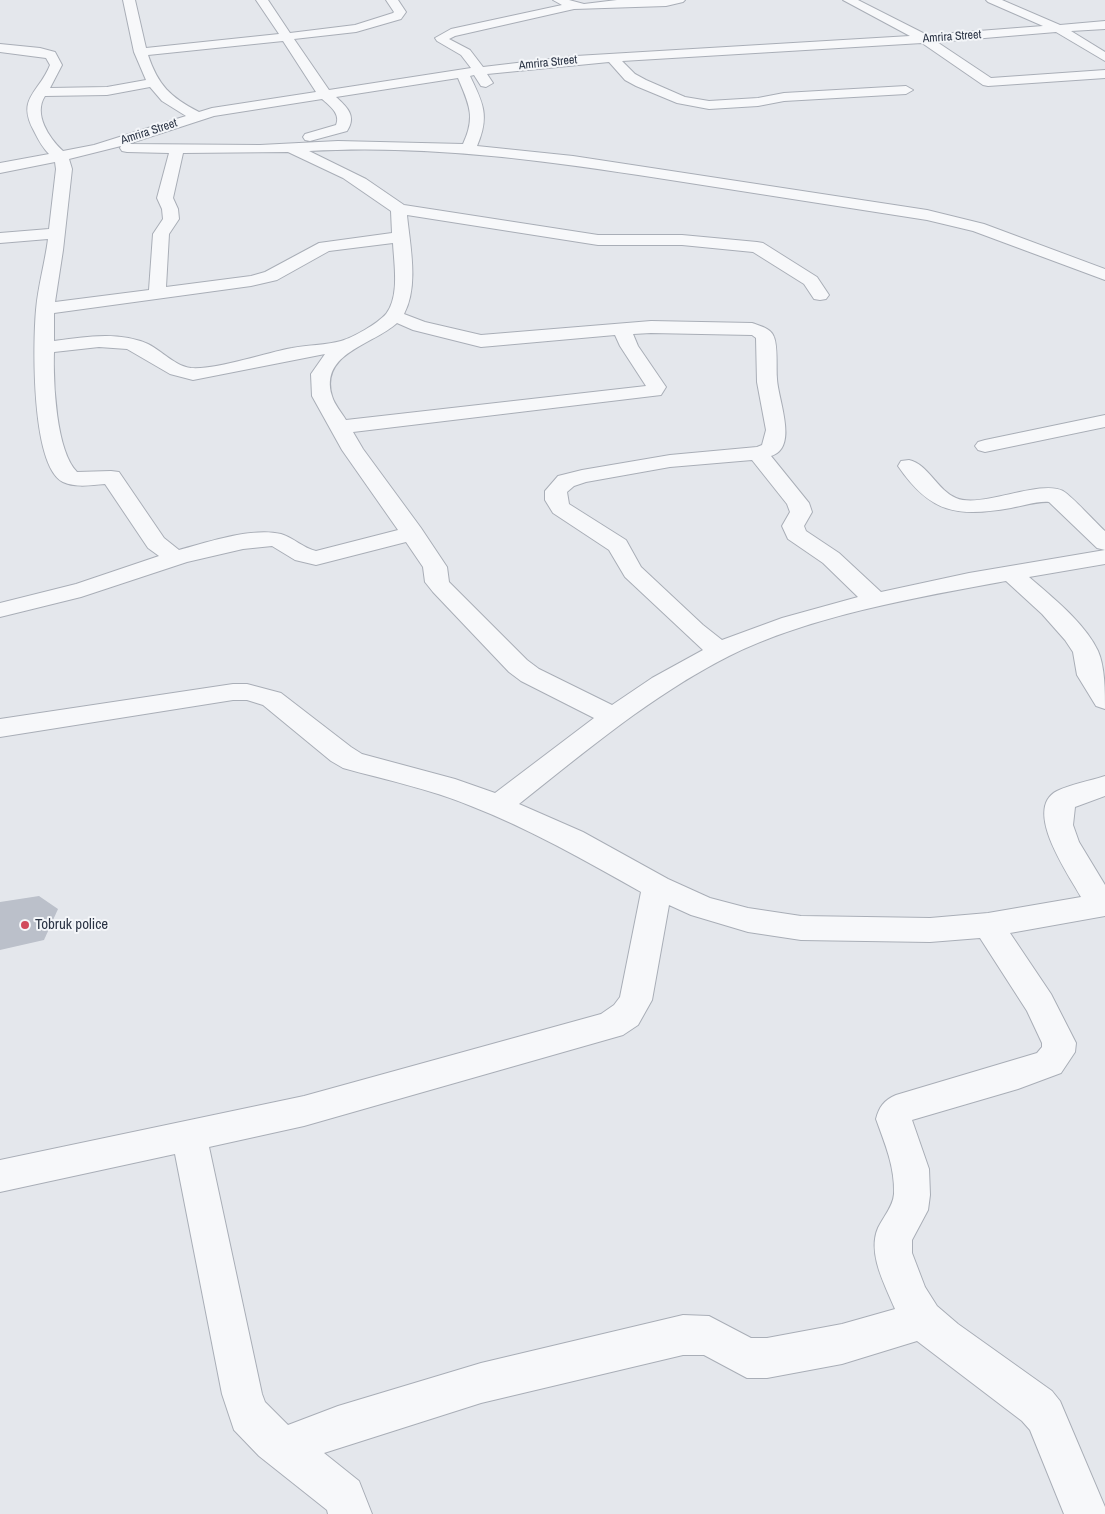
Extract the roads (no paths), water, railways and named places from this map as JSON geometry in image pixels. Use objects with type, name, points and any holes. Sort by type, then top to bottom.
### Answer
[{"type":"street","points":[[129,0],[140,52],[155,82],[170,102],[197,116]]},
{"type":"street","points":[[260,149],[342,128],[345,121],[342,110],[324,94],[262,0]]},
{"type":"street","points":[[140,52],[356,28],[389,20],[397,16],[400,12],[392,0]]},
{"type":"street","points":[[559,0],[574,6],[584,7],[620,3],[651,4],[679,0]]},
{"type":"street","points":[[849,0],[926,39],[988,82],[1105,74]]},
{"type":"street","points":[[992,0],[1056,28],[1105,57]]},
{"type":"street","points":[[500,86],[484,82],[470,55],[441,38],[451,33],[478,26],[574,6]]},
{"type":"street","name":"Amrira Street","points":[[0,168],[96,150],[197,116],[235,107],[462,73],[577,67],[612,58],[926,39],[1103,23]]},
{"type":"street","points":[[0,48],[51,55],[56,65],[35,101],[33,110],[36,122],[49,146],[60,158],[64,169],[45,309],[44,348],[48,429],[54,451],[61,468],[70,477],[81,479],[111,477],[156,543],[175,558]]},
{"type":"street","points":[[612,58],[630,77],[641,83],[692,103],[709,105],[758,102],[784,97],[906,90]]},
{"type":"street","points":[[462,73],[478,108],[478,128],[468,149]]},
{"type":"street","points":[[40,92],[107,91],[155,82]]},
{"type":"street","points":[[96,150],[176,148],[260,149],[338,145],[468,149],[573,160],[927,216],[986,229],[1105,275]]},
{"type":"street","points":[[158,293],[157,282],[161,254],[161,234],[171,220],[170,209],[165,198],[176,148]]},
{"type":"street","points":[[289,148],[348,174],[372,188],[399,208],[598,240],[682,240],[757,247],[811,281],[820,295]]},
{"type":"street","points":[[399,208],[402,300],[394,316],[381,328],[344,347],[328,361],[321,374],[322,396],[353,450],[436,567],[438,582],[441,587],[518,666],[551,686],[614,717]]},
{"type":"street","points":[[0,238],[56,233]]},
{"type":"street","points":[[45,309],[258,280],[284,270],[325,247],[400,237]]},
{"type":"street","points":[[394,316],[419,326],[481,341],[622,329],[694,326],[735,327],[759,331],[765,337],[767,382],[776,430],[772,449],[758,453],[670,461],[601,473],[566,481],[556,491],[556,500],[561,508],[618,545],[625,553],[629,568],[694,630],[720,651]]},
{"type":"street","points":[[339,427],[654,391],[656,386],[629,346],[622,329]]},
{"type":"street","points":[[44,348],[110,341],[124,343],[134,345],[176,370],[193,374],[225,369],[299,352],[344,347]]},
{"type":"street","points":[[985,446],[1105,421]]},
{"type":"street","points":[[758,453],[798,503],[801,512],[793,526],[796,534],[831,558],[876,600]]},
{"type":"street","points":[[910,466],[947,502],[956,506],[970,506],[1045,495],[1055,496],[1105,543]]},
{"type":"street","points":[[0,610],[94,586],[175,558],[230,544],[276,539],[285,542],[308,558],[316,558],[413,533]]},
{"type":"street","points":[[497,806],[630,704],[720,651],[756,635],[876,600],[1011,573],[1105,557]]},
{"type":"street","points":[[1011,573],[1051,609],[1074,635],[1086,652],[1090,675],[1105,700]]},
{"type":"street","points":[[0,728],[232,692],[247,692],[272,700],[341,754],[353,761],[445,786],[497,806],[573,840],[657,887],[702,907],[748,920],[801,928],[930,930],[988,925],[1103,904],[1078,866],[1059,826],[1061,803],[1067,798],[1105,786]]},
{"type":"street","points":[[0,1176],[304,1111],[611,1024],[626,1015],[636,1000],[657,887]]},
{"type":"street","points":[[988,925],[1042,1010],[1059,1043],[1058,1052],[1049,1063],[1018,1074],[919,1101],[899,1110],[895,1114],[894,1119],[911,1169],[912,1195],[909,1210],[893,1238],[894,1253],[909,1297],[924,1320],[944,1338],[1027,1397],[1045,1416],[1086,1514]]},
{"type":"street","points":[[189,1135],[242,1394],[249,1415],[283,1448],[344,1496],[350,1514]]},
{"type":"street","points":[[283,1448],[338,1427],[481,1383],[683,1335],[709,1336],[747,1358],[767,1358],[842,1344],[924,1320]]},
{"type":"place","name":"Tobruk police","points":[[25,925]]}]
